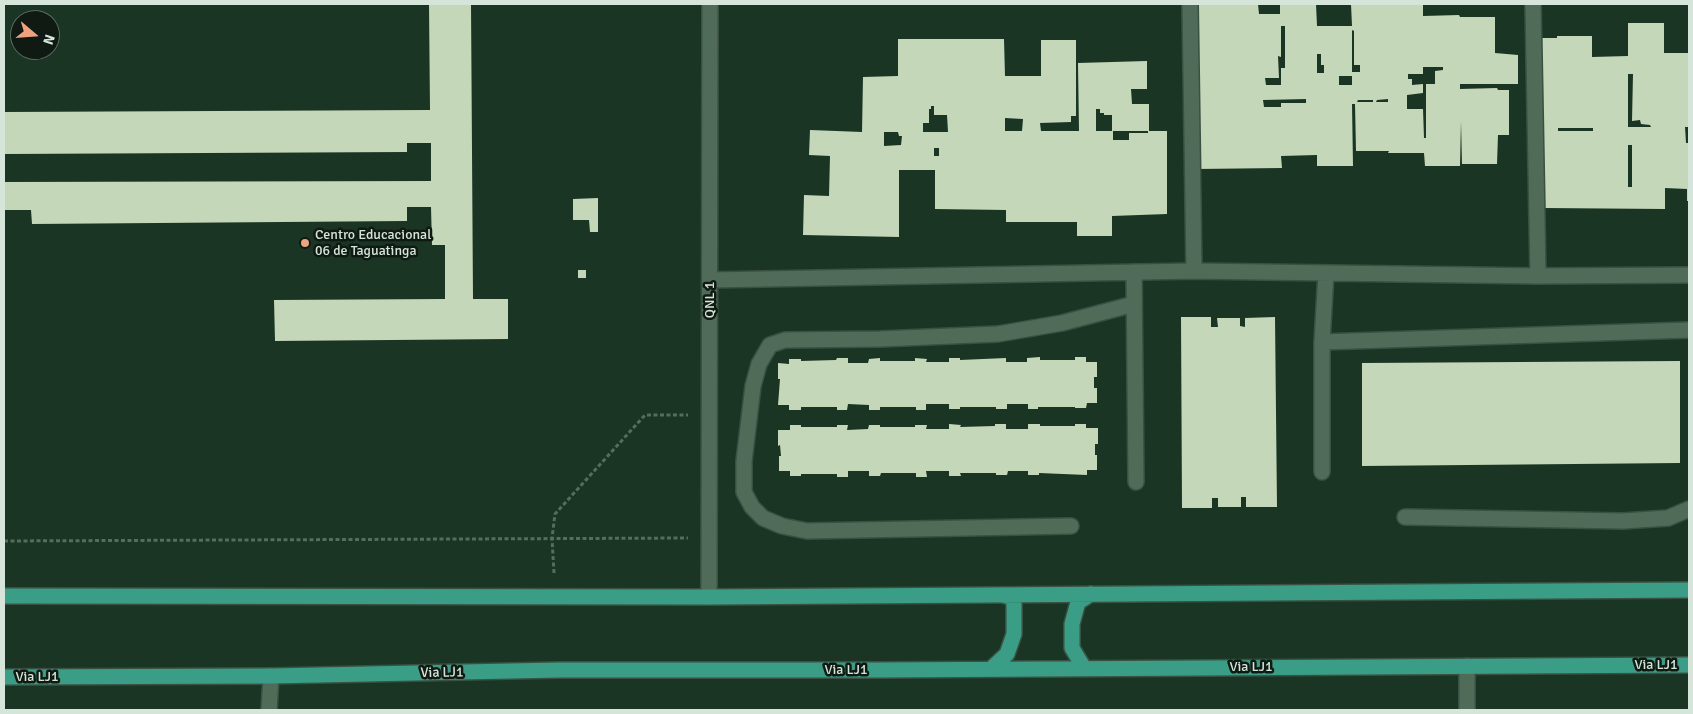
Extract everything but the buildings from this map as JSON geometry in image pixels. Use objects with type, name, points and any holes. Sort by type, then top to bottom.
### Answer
[{"type":"main road","points":[[4,596],[709,597],[1689,590]]},
{"type":"main road","points":[[1084,668],[1072,648],[1072,624],[1078,602],[1091,594]]},
{"type":"main road","points":[[991,669],[1007,654],[1014,634],[1014,598],[1002,595]]},
{"type":"main road","name":"Via LJ1","points":[[4,677],[271,676],[559,670],[1689,665]]},
{"type":"street","name":"QNL 1","points":[[709,597],[710,4]]},
{"type":"street","points":[[1190,4],[1194,271]]},
{"type":"street","points":[[1533,4],[1538,276]]},
{"type":"street","points":[[710,280],[1194,271],[1538,276],[1689,275]]},
{"type":"street","points":[[1134,272],[1136,482]]},
{"type":"street","points":[[1322,472],[1322,342],[1326,273]]},
{"type":"street","points":[[1071,526],[806,530],[782,526],[762,518],[752,507],[744,492],[745,451],[753,386],[759,364],[770,345],[785,340],[880,339],[998,334],[1062,323],[1134,304]]},
{"type":"street","points":[[1322,342],[1689,330]]},
{"type":"street","points":[[1405,517],[1623,520],[1668,518],[1689,509]]},
{"type":"street","points":[[1467,666],[1467,710]]},
{"type":"street","points":[[269,710],[271,676]]},
{"type":"path","points":[[555,596],[552,538],[555,514],[645,415],[710,415]]},
{"type":"path","points":[[4,541],[709,537]]},
{"type":"place","name":"Centro Educacional 06 de Taguatinga","points":[[305,243]]}]
